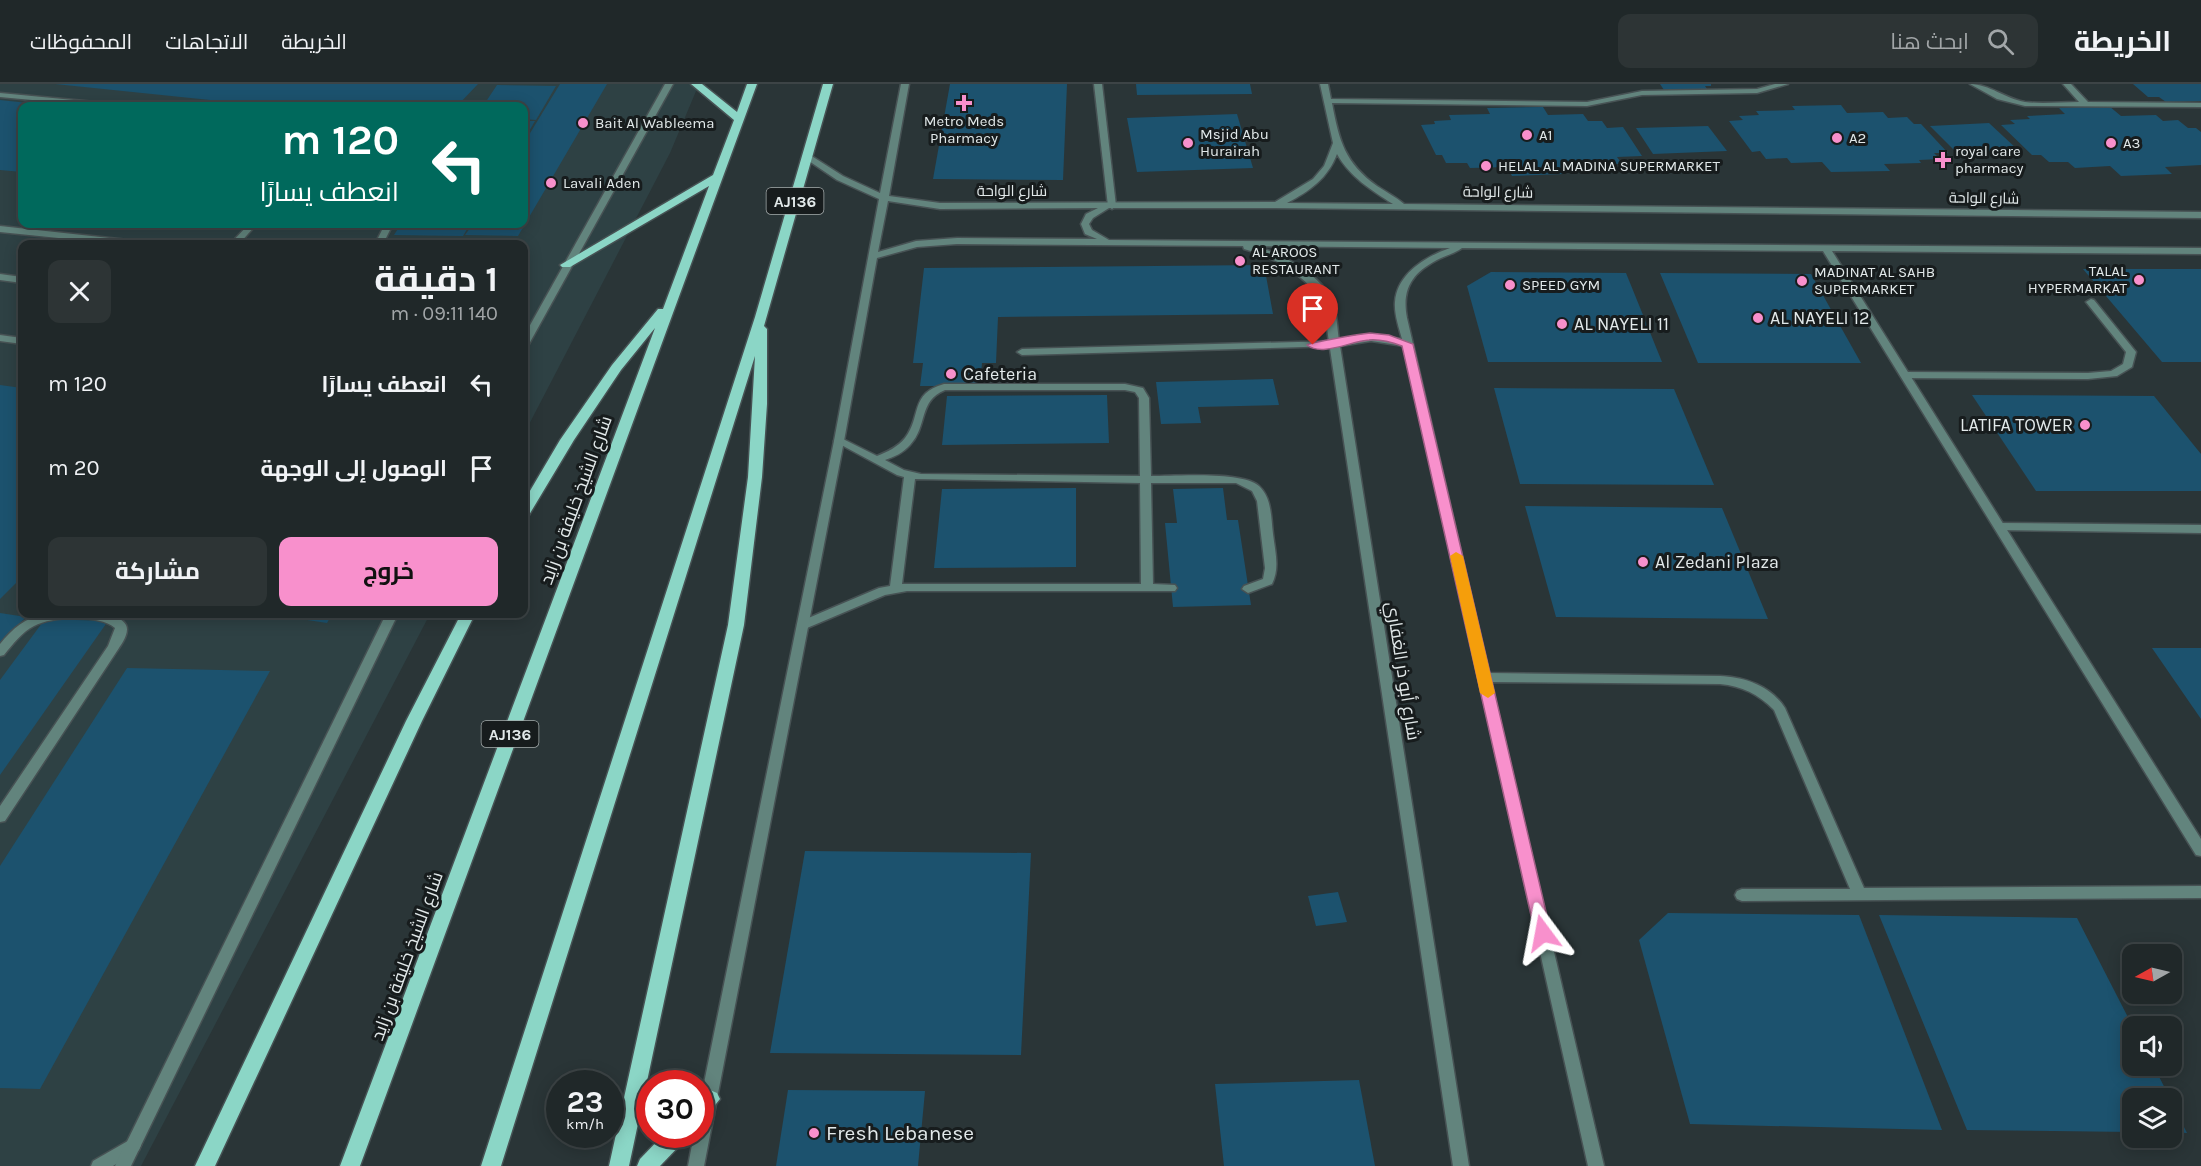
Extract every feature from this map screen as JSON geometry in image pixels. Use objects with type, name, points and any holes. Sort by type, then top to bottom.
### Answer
[{"type":"main road","points":[[696,84],[739,119]]},
{"type":"main road","name":"شارع الشيخ خليفة بن زايد","points":[[350,1166],[752,84]]},
{"type":"main road","name":"AJ136","points":[[491,1166],[761,317],[828,84]]},
{"type":"main road","points":[[566,265],[716,177]]},
{"type":"main road","points":[[528,505],[567,440],[616,368],[670,303]]},
{"type":"main road","points":[[619,1166],[737,613],[750,534],[759,454],[762,382],[761,317]]},
{"type":"main road","points":[[205,1166],[409,732],[466,618]]},
{"type":"main road","points":[[646,1166],[663,1148]]},
{"type":"street","points":[[528,336],[669,84]]},
{"type":"street","points":[[712,1070],[803,625],[905,84]]},
{"type":"street","points":[[1098,84],[1112,206],[1089,216],[1085,224],[1088,232],[1112,242]]},
{"type":"street","points":[[1324,84],[1336,144],[1341,157],[1365,183],[1403,206]]},
{"type":"street","points":[[1327,101],[1587,104],[1642,93],[1757,91],[1784,84]]},
{"type":"street","points":[[1974,84],[2000,97],[2025,104],[2201,105]]},
{"type":"street","points":[[2067,84],[2086,105]]},
{"type":"street","points":[[0,95],[74,102]]},
{"type":"street","points":[[1275,205],[1302,192],[1321,177],[1332,161],[1336,144]]},
{"type":"street","name":"شارع الواحة","points":[[807,157],[860,190],[883,198],[939,206],[1275,205],[2201,215]]},
{"type":"street","points":[[238,240],[249,228]]},
{"type":"street","points":[[0,229],[100,240]]},
{"type":"street","points":[[872,257],[916,244],[936,241],[2201,251]]},
{"type":"street","name":"شارع أبو ذر الغفاري","points":[[1228,243],[1256,249],[1281,258],[1302,271],[1318,286],[1328,302],[1461,1166]]},
{"type":"street","points":[[1467,245],[1421,266],[1407,281],[1400,299],[1407,344],[1596,1166]]},
{"type":"street","points":[[1827,248],[2201,851]]},
{"type":"street","points":[[0,277],[18,279]]},
{"type":"street","points":[[1905,375],[2088,376],[2113,374],[2128,365],[2131,352],[2091,302]]},
{"type":"street","points":[[1022,351],[1335,344],[1370,336],[1389,338],[1407,344]]},
{"type":"street","points":[[0,338],[18,340]]},
{"type":"street","points":[[876,460],[890,455],[909,440],[924,396],[933,390],[944,387],[1132,387],[1143,393],[1144,398],[1147,588]]},
{"type":"street","points":[[839,441],[910,475],[1236,480],[1247,483],[1256,489],[1263,501],[1271,568],[1268,581],[1248,589]]},
{"type":"street","points":[[896,588],[910,475]]},
{"type":"street","points":[[2001,527],[2201,529]]},
{"type":"street","points":[[803,625],[896,588],[918,586],[1172,588]]},
{"type":"street","points":[[0,652],[21,628],[42,618]]},
{"type":"street","points":[[0,817],[113,648],[121,627],[111,618]]},
{"type":"street","points":[[123,1166],[390,618]]},
{"type":"street","points":[[1484,677],[1720,680],[1737,681],[1754,687],[1769,696],[1779,708],[1860,895]]},
{"type":"street","points":[[1742,895],[2201,892]]},
{"type":"street","points":[[99,1166],[133,1146]]},
{"type":"street","points":[[696,1166],[699,1148]]},
{"type":"shaded area","points":[[0,84],[699,84],[670,153],[528,426],[528,240],[18,240],[18,618],[428,618],[141,1166],[0,1166]]},
{"type":"building","points":[[55,84],[478,84],[461,102],[228,102]]},
{"type":"building","points":[[560,84],[607,84],[528,219],[528,136]]},
{"type":"building","points":[[950,84],[1067,84],[1063,180],[933,179]]},
{"type":"building","points":[[1136,84],[1250,84],[1252,94],[1137,95]]},
{"type":"building","points":[[1660,84],[1711,84],[1711,86],[1705,86],[1707,89],[1664,90]]},
{"type":"building","points":[[2133,84],[2201,84],[2201,101],[2166,102],[2159,97],[2148,97]]},
{"type":"building","points":[[497,85],[556,86],[536,120],[528,119],[528,102],[486,102]]},
{"type":"building","points":[[0,100],[19,102],[18,172],[0,170]]},
{"type":"building","name":"A2","points":[[1841,105],[1847,113],[1883,112],[1888,118],[1907,117],[1914,124],[1921,124],[1948,153],[1934,153],[1940,159],[1919,160],[1921,163],[1884,164],[1890,171],[1831,172],[1822,162],[1791,163],[1787,158],[1766,159],[1760,151],[1752,152],[1729,121],[1743,120],[1739,116],[1759,115],[1756,111],[1795,110],[1792,106]]},
{"type":"building","name":"A3","points":[[2109,106],[2121,116],[2156,115],[2163,121],[2178,120],[2188,128],[2196,128],[2201,132],[2201,165],[2165,167],[2172,174],[2121,176],[2110,166],[2075,168],[2068,162],[2049,162],[2041,155],[2032,155],[2001,125],[2015,124],[2010,120],[2030,119],[2027,116],[2065,114],[2059,108]]},
{"type":"building","name":"A1","points":[[1543,107],[1548,115],[1583,114],[1588,121],[1602,121],[1607,128],[1623,127],[1642,156],[1617,157],[1622,164],[1602,164],[1605,168],[1560,170],[1563,174],[1512,176],[1507,167],[1470,168],[1467,163],[1446,163],[1442,155],[1436,155],[1421,125],[1435,124],[1434,121],[1451,120],[1449,115],[1490,114],[1487,108]]},
{"type":"building","name":"Msjid Abu Hurairah","points":[[1237,114],[1253,168],[1137,172],[1127,118]]},
{"type":"building","points":[[528,121],[535,121],[528,133]]},
{"type":"building","points":[[1989,123],[2018,150],[1957,153],[1930,126]]},
{"type":"building","points":[[1708,126],[1727,151],[1653,154],[1636,128]]},
{"type":"building","points":[[398,228],[468,228],[463,236],[394,235]]},
{"type":"building","points":[[470,228],[523,228],[518,236],[465,235]]},
{"type":"building","points":[[1264,265],[1273,314],[998,317],[996,363],[982,363],[980,386],[920,386],[923,363],[913,363],[924,268]]},
{"type":"building","points":[[2083,269],[2201,269],[2201,362],[2162,362]]},
{"type":"building","name":"AL NAYELI 11","points":[[1491,272],[1626,273],[1662,362],[1488,362],[1467,286]]},
{"type":"building","name":"AL NAYELI 12","points":[[1660,273],[1811,274],[1861,363],[1698,363]]},
{"type":"building","points":[[1273,379],[1279,405],[1198,407],[1201,423],[1161,424],[1156,382]]},
{"type":"building","points":[[0,385],[18,387],[18,581],[0,599]]},
{"type":"building","points":[[1494,388],[1674,389],[1714,485],[1520,484]]},
{"type":"building","points":[[1107,395],[1109,443],[942,445],[947,396]]},
{"type":"building","name":"LATIFA TOWER","points":[[1972,395],[2154,396],[2201,454],[2201,491],[2036,491]]},
{"type":"building","points":[[1076,488],[1076,567],[934,568],[942,489]]},
{"type":"building","points":[[1223,488],[1227,520],[1238,520],[1251,605],[1173,607],[1165,523],[1177,523],[1173,489]]},
{"type":"building","name":"Al Zedani Plaza","points":[[1525,506],[1722,508],[1768,619],[1556,617]]},
{"type":"building","points":[[0,613],[25,618],[0,643]]},
{"type":"building","points":[[294,618],[330,618],[327,623]]},
{"type":"building","points":[[45,619],[108,621],[0,775],[0,680]]},
{"type":"building","points":[[2152,648],[2201,648],[2201,719]]},
{"type":"building","points":[[127,668],[270,671],[40,1089],[0,1088],[0,866]]},
{"type":"building","points":[[805,851],[1031,853],[1021,1055],[770,1053]]},
{"type":"building","points":[[1338,892],[1347,922],[1316,926],[1308,896]]},
{"type":"building","points":[[1668,913],[1859,915],[1942,1130],[1690,1124],[1639,940]]},
{"type":"building","points":[[1879,915],[2077,918],[2127,1016],[2122,1016],[2122,1076],[2159,1076],[2165,1088],[2122,1088],[2122,1132],[1967,1130]]},
{"type":"building","points":[[1359,1080],[1375,1166],[1224,1166],[1215,1084]]},
{"type":"building","points":[[788,1090],[925,1091],[918,1166],[776,1166]]},
{"type":"building","points":[[2182,1123],[2187,1133],[2182,1133]]},
{"type":"slow traffic","points":[[1456,556],[1488,693]]},
{"type":"place","name":"Metro Meds Pharmacy","points":[[964,103]]},
{"type":"place","name":"Bait Al Wableema","points":[[583,123]]},
{"type":"place","name":"A1","points":[[1527,135]]},
{"type":"place","name":"A2","points":[[1837,138]]},
{"type":"place","name":"Msjid Abu Hurairah","points":[[1188,143]]},
{"type":"place","name":"A3","points":[[2111,143]]},
{"type":"place","name":"royal care pharmacy","points":[[1943,160]]},
{"type":"place","name":"HELAL AL MADINA SUPERMARKET","points":[[1486,166]]},
{"type":"place","name":"Lavali Aden","points":[[551,183]]},
{"type":"place","name":"AL AROOS RESTAURANT","points":[[1240,261]]},
{"type":"place","name":"TALAL HYPERMARKAT","points":[[2139,280]]},
{"type":"place","name":"MADINAT AL SAHB SUPERMARKET","points":[[1802,281]]},
{"type":"place","name":"SPEED GYM","points":[[1510,285]]},
{"type":"place","name":"AL NAYELI 12","points":[[1758,318]]},
{"type":"place","name":"AL NAYELI 11","points":[[1562,324]]},
{"type":"place","name":"Cafeteria","points":[[951,374]]},
{"type":"place","name":"LATIFA TOWER","points":[[2085,425]]},
{"type":"place","name":"Al Zedani Plaza","points":[[1643,562]]},
{"type":"place","name":"Fresh Lebanese","points":[[814,1133]]},
{"type":"route","points":[[1313,345],[1335,344],[1370,336],[1389,338],[1407,344],[1543,933]]}]
